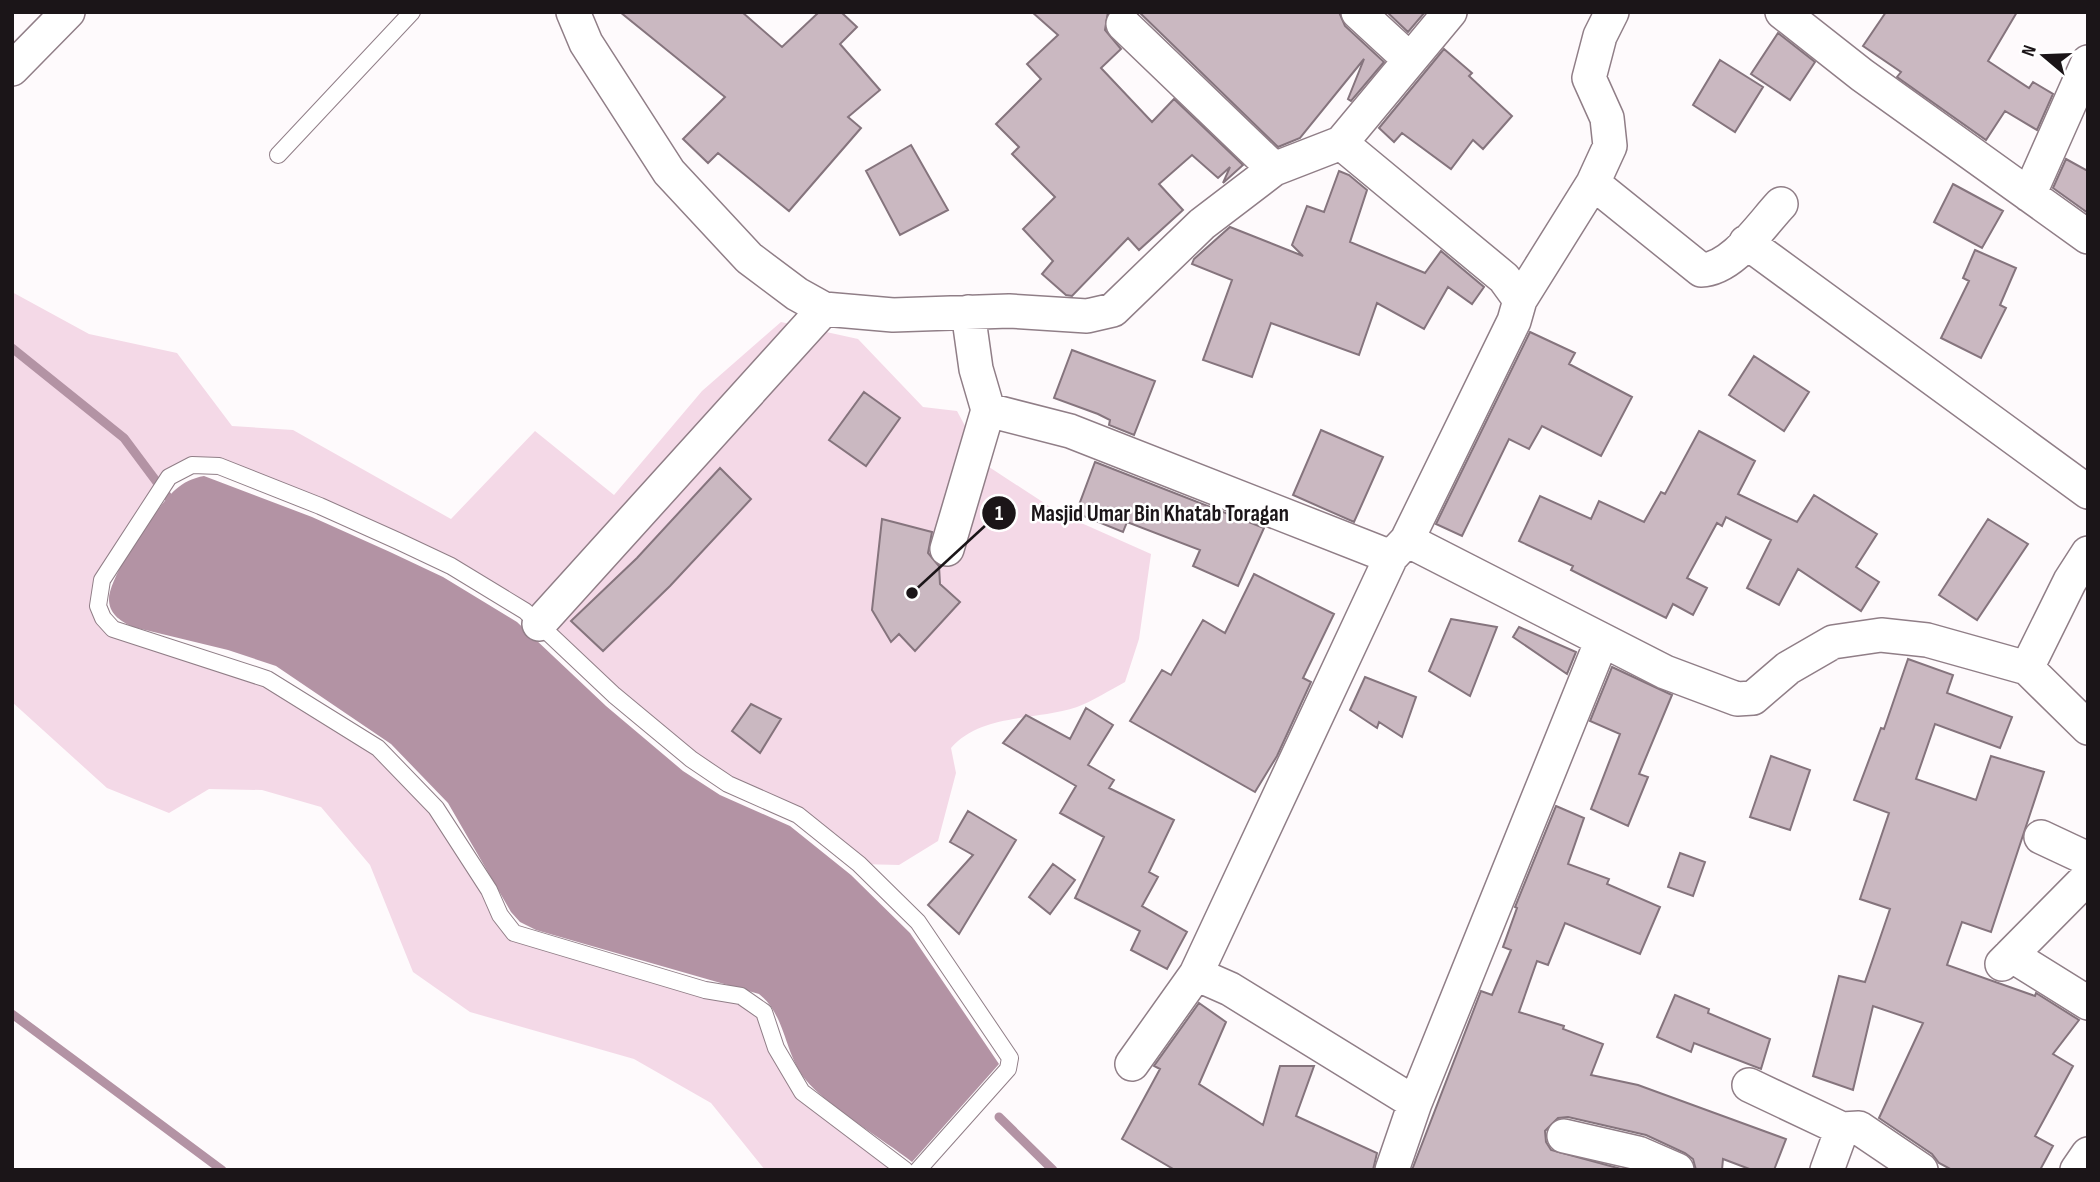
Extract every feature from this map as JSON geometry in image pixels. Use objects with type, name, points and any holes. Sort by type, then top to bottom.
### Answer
[{"type":"street","points":[[12,69],[68,12]]},
{"type":"street","points":[[573,12],[586,43],[669,172],[749,258],[797,294],[824,309],[893,314],[968,312],[1087,316],[1113,310],[1202,224],[1274,169],[1341,143],[1450,12]]},
{"type":"street","points":[[1358,12],[1409,59]]},
{"type":"street","points":[[1132,1064],[1196,974],[1399,549],[1514,321],[1520,300],[1593,183],[1610,146],[1607,118],[1589,78],[1600,36],[1612,12]]},
{"type":"street","points":[[1782,12],[1862,75],[2088,237]]},
{"type":"street","points":[[1123,24],[1274,169]]},
{"type":"street","points":[[2029,195],[2088,62]]},
{"type":"street","points":[[1341,143],[1504,278],[1520,300]]},
{"type":"street","points":[[1593,183],[1701,270],[1712,270],[1724,262],[1781,204]]},
{"type":"street","points":[[1746,242],[2088,492]]},
{"type":"street","points":[[539,624],[824,309]]},
{"type":"street","points":[[947,549],[988,410],[976,369],[968,312]]},
{"type":"street","points":[[988,410],[1070,430],[1399,549],[1602,640],[1665,672],[1745,701],[1753,698],[1788,668],[1833,642],[1881,635],[1927,640],[2027,668],[2088,728]]},
{"type":"street","points":[[2027,668],[2070,581],[2088,553]]},
{"type":"street","points":[[1392,1170],[1415,1103],[1602,640]]},
{"type":"street","points":[[2041,837],[2088,859]]},
{"type":"street","points":[[2088,877],[2007,960],[2088,1003]]},
{"type":"street","points":[[1196,974],[1230,989],[1415,1103]]},
{"type":"street","points":[[1749,1085],[1842,1129],[1859,1128],[1921,1170]]},
{"type":"street","points":[[1827,1170],[1842,1129]]},
{"type":"street","points":[[1564,1136],[1638,1153],[1677,1170]]},
{"type":"street","points":[[2077,1170],[2088,1154]]},
{"type":"lane","points":[[278,155],[412,12]]},
{"type":"lane","points":[[905,1170],[802,1092],[776,1048],[764,1012],[741,996],[705,990],[514,933],[500,915],[489,891],[436,808],[378,748],[267,679],[113,629],[103,618],[98,606],[102,580],[169,477],[179,469],[206,464],[307,501],[451,566],[509,601],[539,624],[614,695],[691,759],[729,784],[798,815],[859,864],[918,922],[1011,1060],[1000,1077],[918,1170]]},
{"type":"shaded area","points":[[12,292],[89,334],[177,353],[232,426],[293,430],[451,519],[535,431],[614,495],[702,391],[781,322],[858,339],[923,407],[957,411],[986,465],[1061,514],[1151,554],[1139,639],[1125,682],[1077,707],[993,723],[964,737],[951,748],[956,773],[938,841],[899,865],[859,864],[798,815],[691,759],[509,601],[219,466],[179,469],[102,580],[103,618],[267,679],[378,748],[436,808],[514,933],[705,990],[764,1012],[802,1092],[905,1170],[765,1170],[711,1103],[634,1059],[470,1012],[413,972],[370,865],[321,807],[262,790],[209,789],[169,813],[107,788],[12,702]]},
{"type":"shaded area","points":[[204,476],[312,517],[390,552],[443,577],[517,622],[606,706],[683,771],[720,795],[790,826],[851,875],[910,933],[999,1064],[912,1162],[841,1111],[805,1079],[793,1058],[775,1012],[759,994],[536,930],[520,922],[511,912],[448,803],[391,744],[276,666],[228,650],[133,627],[114,614],[109,601],[111,590],[135,542],[175,490]]},
{"type":"building","points":[[620,12],[742,12],[782,47],[819,12],[841,12],[857,27],[840,44],[880,90],[848,117],[861,128],[789,211],[718,153],[708,163],[683,139],[725,97]]},
{"type":"building","points":[[1032,12],[1108,12],[1105,30],[1121,49],[1101,68],[1152,122],[1174,99],[1243,165],[1223,183],[1230,167],[1218,178],[1192,155],[1159,184],[1183,210],[1139,250],[1128,238],[1072,296],[1066,295],[1042,274],[1053,261],[1023,229],[1055,197],[1012,154],[1019,147],[996,124],[1041,79],[1027,64],[1058,35]]},
{"type":"building","points":[[1139,12],[1339,12],[1345,26],[1384,62],[1351,101],[1348,99],[1364,59],[1300,138],[1278,147]]},
{"type":"building","points":[[1387,12],[1425,12],[1408,32]]},
{"type":"building","points":[[1886,12],[2017,12],[1988,61],[2029,88],[2033,82],[2053,94],[2037,130],[2005,111],[1986,140],[1897,77],[1901,72],[1863,46]]},
{"type":"building","points":[[1778,33],[1815,62],[1790,100],[1751,74]]},
{"type":"building","points":[[1444,49],[1472,73],[1469,76],[1512,116],[1483,149],[1473,140],[1451,169],[1402,133],[1394,142],[1379,128]]},
{"type":"building","points":[[1720,60],[1763,87],[1735,132],[1693,105]]},
{"type":"building","points":[[911,145],[948,210],[900,235],[866,171]]},
{"type":"building","points":[[2066,159],[2088,171],[2088,213],[2053,188]]},
{"type":"building","points":[[1339,171],[1349,175],[1367,190],[1350,242],[1425,273],[1441,251],[1484,287],[1472,304],[1448,287],[1424,329],[1377,303],[1359,355],[1271,323],[1252,377],[1203,360],[1232,280],[1192,264],[1194,259],[1230,227],[1303,256],[1292,245],[1307,206],[1324,212]]},
{"type":"building","points":[[1953,184],[2003,211],[1982,248],[1934,222]]},
{"type":"building","points":[[1975,250],[2016,268],[2000,305],[2006,308],[1981,358],[1941,338],[1969,281],[1963,278]]},
{"type":"building","points":[[1530,332],[1575,353],[1569,364],[1632,397],[1601,456],[1542,426],[1529,449],[1509,439],[1462,536],[1436,524]]},
{"type":"building","points":[[1072,350],[1155,381],[1134,435],[1109,425],[1110,420],[1098,414],[1054,398]]},
{"type":"building","points":[[1754,356],[1809,392],[1784,431],[1729,395]]},
{"type":"building","points":[[864,392],[900,418],[866,466],[829,440]]},
{"type":"building","points":[[1321,430],[1383,457],[1354,522],[1293,495]]},
{"type":"building","points":[[1699,431],[1755,461],[1738,494],[1797,522],[1814,495],[1877,534],[1856,567],[1879,582],[1861,611],[1798,569],[1779,605],[1747,588],[1771,540],[1726,517],[1722,526],[1717,523],[1687,578],[1707,588],[1693,615],[1673,604],[1666,618],[1571,570],[1573,566],[1519,541],[1540,496],[1591,519],[1599,501],[1644,522],[1661,492],[1665,494]]},
{"type":"building","points":[[1095,462],[1264,528],[1238,586],[1193,566],[1200,550],[1127,522],[1123,532],[1076,513]]},
{"type":"building","points":[[720,468],[751,499],[670,586],[603,651],[571,621],[637,558]]},
{"type":"building","points":[[882,519],[932,532],[928,553],[939,566],[940,584],[960,602],[915,651],[899,634],[891,642],[872,610]]},
{"type":"building","points":[[1988,519],[2028,544],[1977,620],[1939,595]]},
{"type":"building","points":[[1254,574],[1334,614],[1303,678],[1311,682],[1277,756],[1255,792],[1130,721],[1162,670],[1171,675],[1203,620],[1225,633]]},
{"type":"building","points":[[1451,619],[1497,627],[1470,696],[1429,671]]},
{"type":"building","points":[[1519,627],[1576,652],[1567,674],[1513,637]]},
{"type":"building","points":[[1908,659],[1953,675],[1947,693],[2012,717],[2000,748],[1935,724],[1916,779],[1976,800],[1991,756],[2044,772],[1991,932],[1962,922],[1947,965],[2035,996],[2036,993],[2079,1020],[2053,1054],[2073,1066],[2035,1136],[2053,1146],[2040,1170],[1952,1170],[1879,1118],[1923,1023],[1873,1006],[1853,1090],[1813,1076],[1839,976],[1865,982],[1890,909],[1860,899],[1889,813],[1854,800],[1881,728],[1884,729]]},
{"type":"building","points":[[1612,667],[1672,695],[1639,774],[1648,777],[1628,826],[1591,809],[1620,734],[1590,721]]},
{"type":"building","points":[[1365,677],[1416,697],[1402,737],[1379,722],[1377,728],[1350,710]]},
{"type":"building","points":[[751,704],[781,719],[760,753],[732,731]]},
{"type":"building","points":[[1086,708],[1113,725],[1088,765],[1114,780],[1109,788],[1174,820],[1149,872],[1158,877],[1142,906],[1187,932],[1167,969],[1131,950],[1140,931],[1075,898],[1104,837],[1060,813],[1076,786],[1003,743],[1026,715],[1070,739]]},
{"type":"building","points":[[1771,756],[1810,770],[1790,830],[1750,817]]},
{"type":"building","points":[[1556,806],[1584,818],[1568,864],[1609,879],[1607,884],[1660,907],[1640,954],[1565,923],[1548,965],[1537,961],[1519,1012],[1564,1026],[1563,1029],[1603,1044],[1591,1075],[1638,1085],[1786,1139],[1774,1170],[1752,1170],[1723,1159],[1722,1170],[1696,1170],[1693,1159],[1685,1153],[1646,1135],[1568,1117],[1558,1118],[1545,1131],[1546,1142],[1551,1150],[1625,1170],[1412,1170],[1481,991],[1492,995],[1511,950],[1503,947],[1517,908],[1515,907]]},
{"type":"building","points":[[968,811],[1016,840],[959,934],[928,905],[973,855],[950,842]]},
{"type":"building","points":[[1680,853],[1705,862],[1693,896],[1668,887]]},
{"type":"building","points":[[1053,864],[1075,880],[1050,914],[1029,897]]},
{"type":"building","points":[[1675,995],[1709,1009],[1708,1013],[1770,1039],[1761,1069],[1694,1043],[1691,1052],[1657,1037]]},
{"type":"building","points":[[1199,1003],[1226,1022],[1199,1084],[1263,1125],[1280,1066],[1314,1066],[1296,1116],[1377,1153],[1373,1170],[1175,1170],[1122,1139],[1160,1069],[1154,1066]]},
{"type":"waterway","points":[[12,348],[124,438],[168,497]]},
{"type":"waterway","points":[[12,1014],[222,1170]]},
{"type":"waterway","points":[[999,1117],[1053,1170]]},
{"type":"place","name":"Masjid Umar Bin Khatab Toragan","points":[[912,593]]}]
